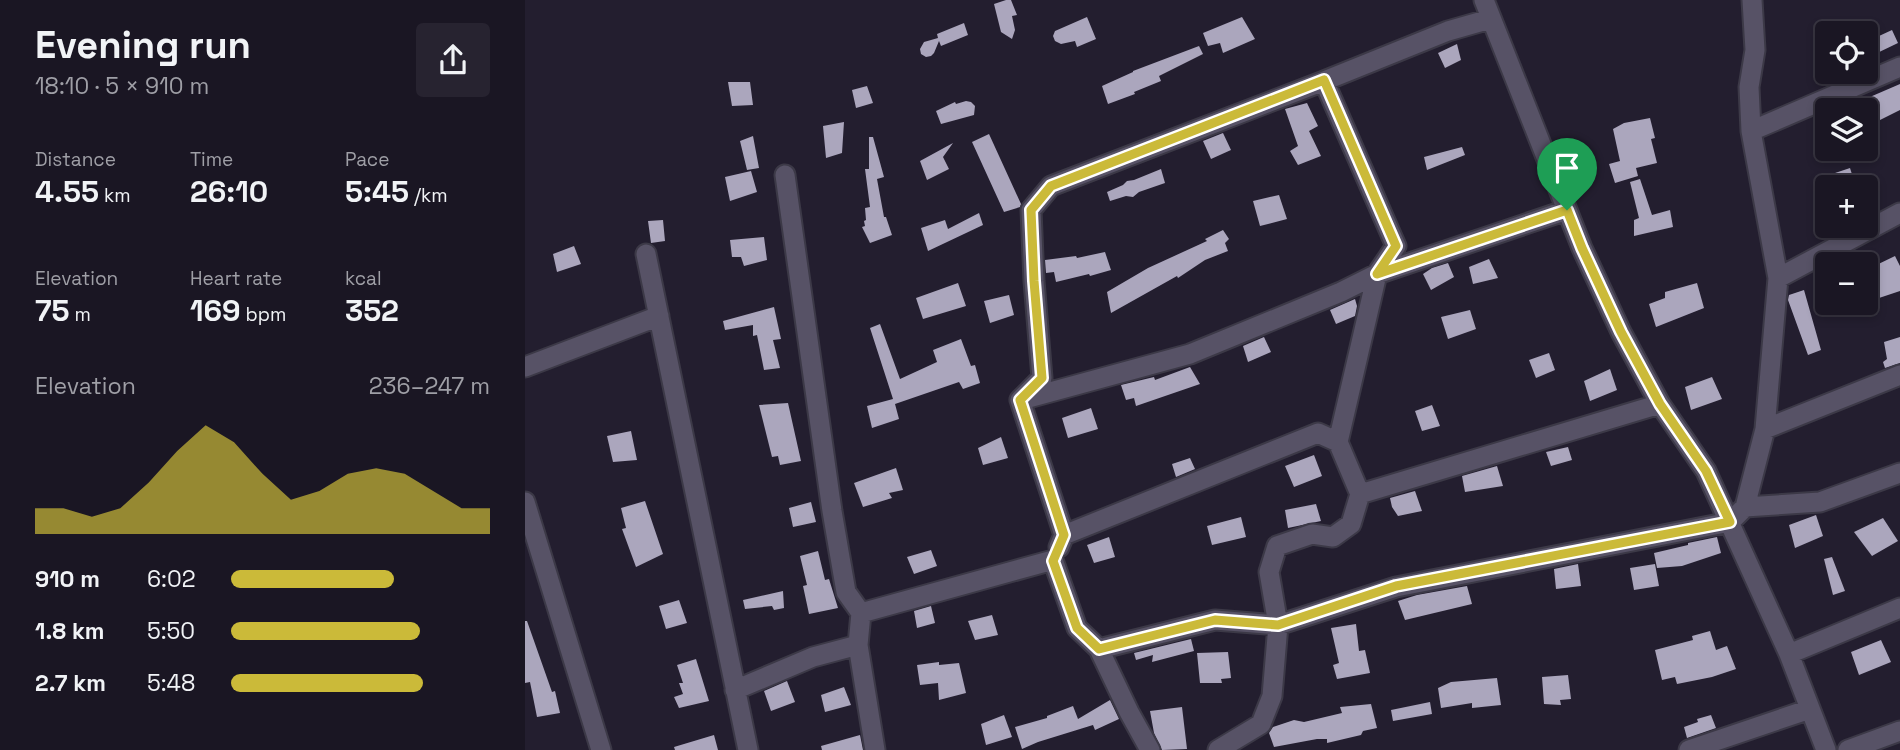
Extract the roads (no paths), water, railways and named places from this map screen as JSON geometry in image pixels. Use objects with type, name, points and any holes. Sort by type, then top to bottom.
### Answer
[{"type":"street","points":[[1484,0],[1582,248],[1621,332],[1660,404],[1706,471],[1789,654],[1826,750]]},
{"type":"street","points":[[1099,649],[1215,620],[1278,625],[1396,586],[1730,522],[1745,507],[1765,429],[1778,278],[1751,131],[1749,87],[1755,50],[1752,0]]},
{"type":"street","points":[[1020,400],[1042,378],[1031,210],[1051,186],[1448,31],[1490,19]]},
{"type":"street","points":[[1751,131],[1900,67]]},
{"type":"street","points":[[1218,750],[1261,724],[1272,696],[1278,625],[1269,572],[1277,546],[1313,534],[1333,537],[1351,524],[1360,494],[1338,442],[1377,274],[1396,246],[1324,80]]},
{"type":"street","points":[[785,174],[834,524],[846,592],[861,613],[858,645],[876,750]]},
{"type":"street","points":[[1020,400],[1190,354],[1341,292],[1377,274],[1567,210]]},
{"type":"street","points":[[1778,278],[1900,213]]},
{"type":"street","points":[[646,254],[748,750]]},
{"type":"street","points":[[525,367],[659,316]]},
{"type":"street","points":[[1765,429],[1900,375]]},
{"type":"street","points":[[1020,400],[1064,535],[1053,561],[1077,628],[1099,649],[1150,750]]},
{"type":"street","points":[[1360,494],[1660,404]]},
{"type":"street","points":[[1064,535],[1318,433],[1338,442]]},
{"type":"street","points":[[1745,507],[1820,502],[1900,472]]},
{"type":"street","points":[[525,502],[601,750]]},
{"type":"street","points":[[861,613],[1053,561]]},
{"type":"street","points":[[1789,654],[1900,608]]},
{"type":"street","points":[[734,690],[813,657],[858,645]]},
{"type":"street","points":[[1689,750],[1810,709]]},
{"type":"street","points":[[1848,750],[1900,732]]}]
